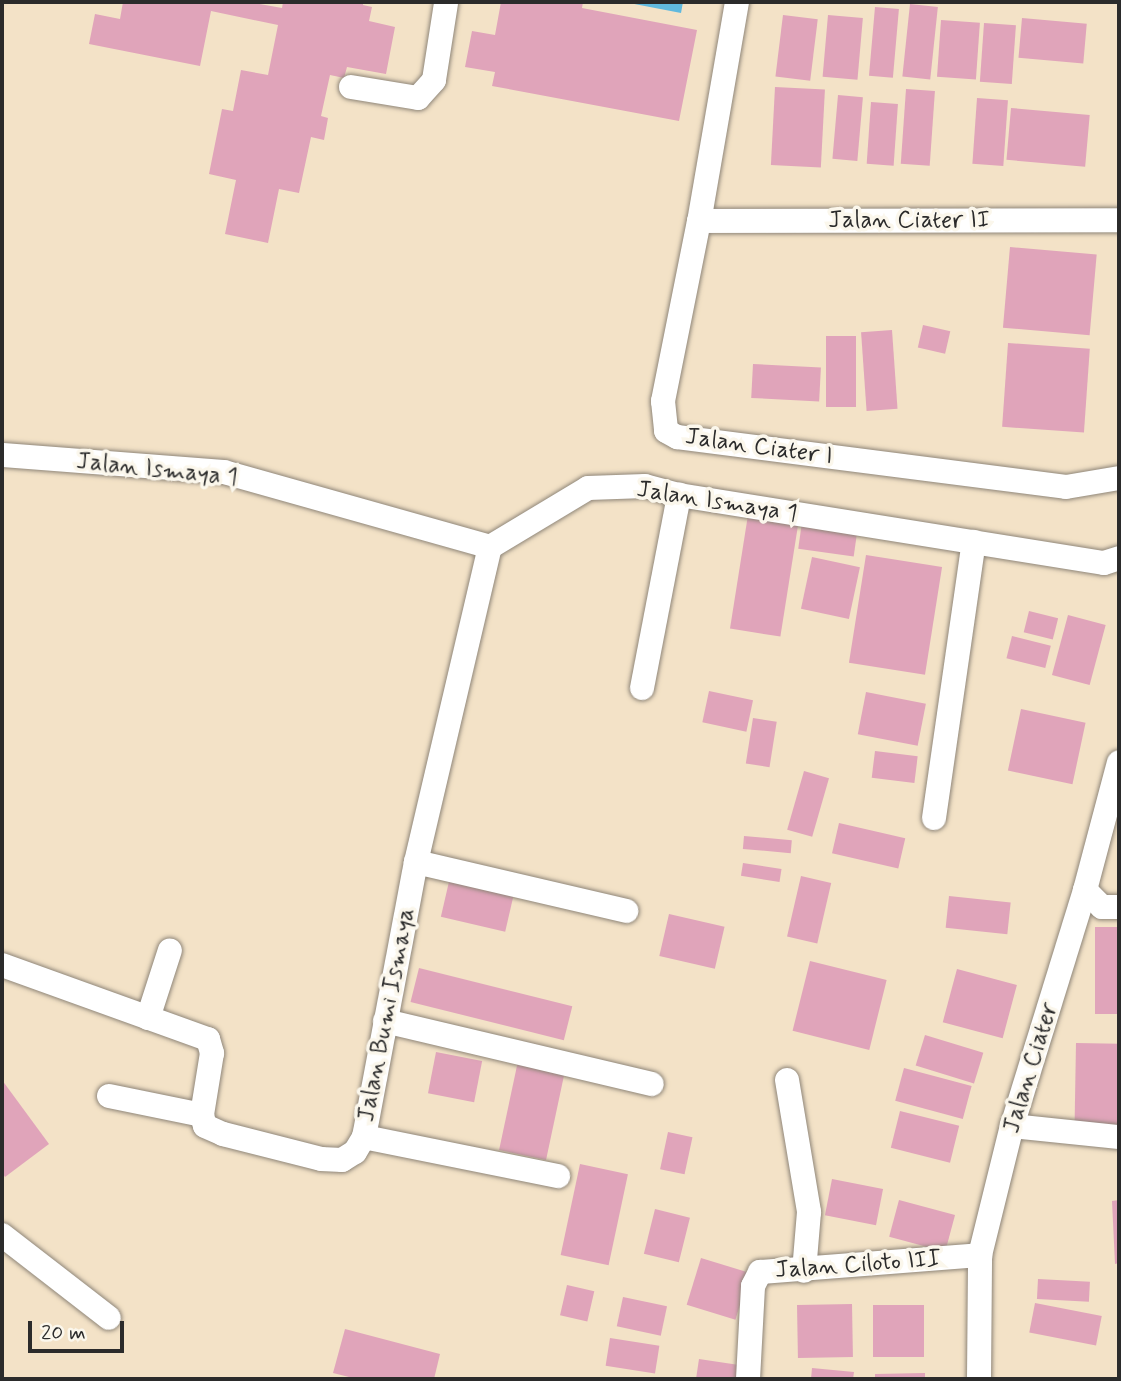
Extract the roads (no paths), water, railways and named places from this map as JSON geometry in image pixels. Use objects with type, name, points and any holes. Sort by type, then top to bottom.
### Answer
[{"type":"street","points":[[351,87],[418,98],[434,80],[443,2]]},
{"type":"street","name":"Jalan Ciater I","points":[[737,2],[699,220],[663,401],[666,431],[677,437],[1066,487],[1119,478]]},
{"type":"street","name":"Jalan Ciater II","points":[[699,220],[1119,220]]},
{"type":"street","name":"Jalan Ismaya 1","points":[[2,455],[224,472],[490,547],[588,488],[645,486],[679,495],[1104,563],[1119,558]]},
{"type":"street","points":[[642,688],[679,495]]},
{"type":"street","points":[[934,818],[974,542]]},
{"type":"street","name":"Jalan Bumi Ismaya","points":[[202,1115],[205,1126],[223,1134],[321,1159],[342,1160],[355,1152],[365,1137],[416,862],[490,547]]},
{"type":"street","name":"Jalan Ciater","points":[[979,1379],[980,1255],[1012,1126],[1085,890],[1119,762]]},
{"type":"street","points":[[416,862],[626,911]]},
{"type":"street","points":[[1085,890],[1102,907],[1119,907]]},
{"type":"street","points":[[148,1018],[170,950]]},
{"type":"street","points":[[2,965],[208,1039],[212,1053],[202,1115],[109,1096]]},
{"type":"street","points":[[385,1021],[652,1084]]},
{"type":"street","points":[[787,1080],[809,1212],[804,1271]]},
{"type":"street","points":[[1012,1126],[1119,1137]]},
{"type":"street","points":[[365,1137],[558,1175]]},
{"type":"street","points":[[2,1235],[109,1318]]},
{"type":"street","name":"Jalan Ciloto III","points":[[748,1379],[753,1286],[760,1272],[804,1271],[980,1255]]},
{"type":"water","points":[[624,2],[683,2],[681,13]]}]
